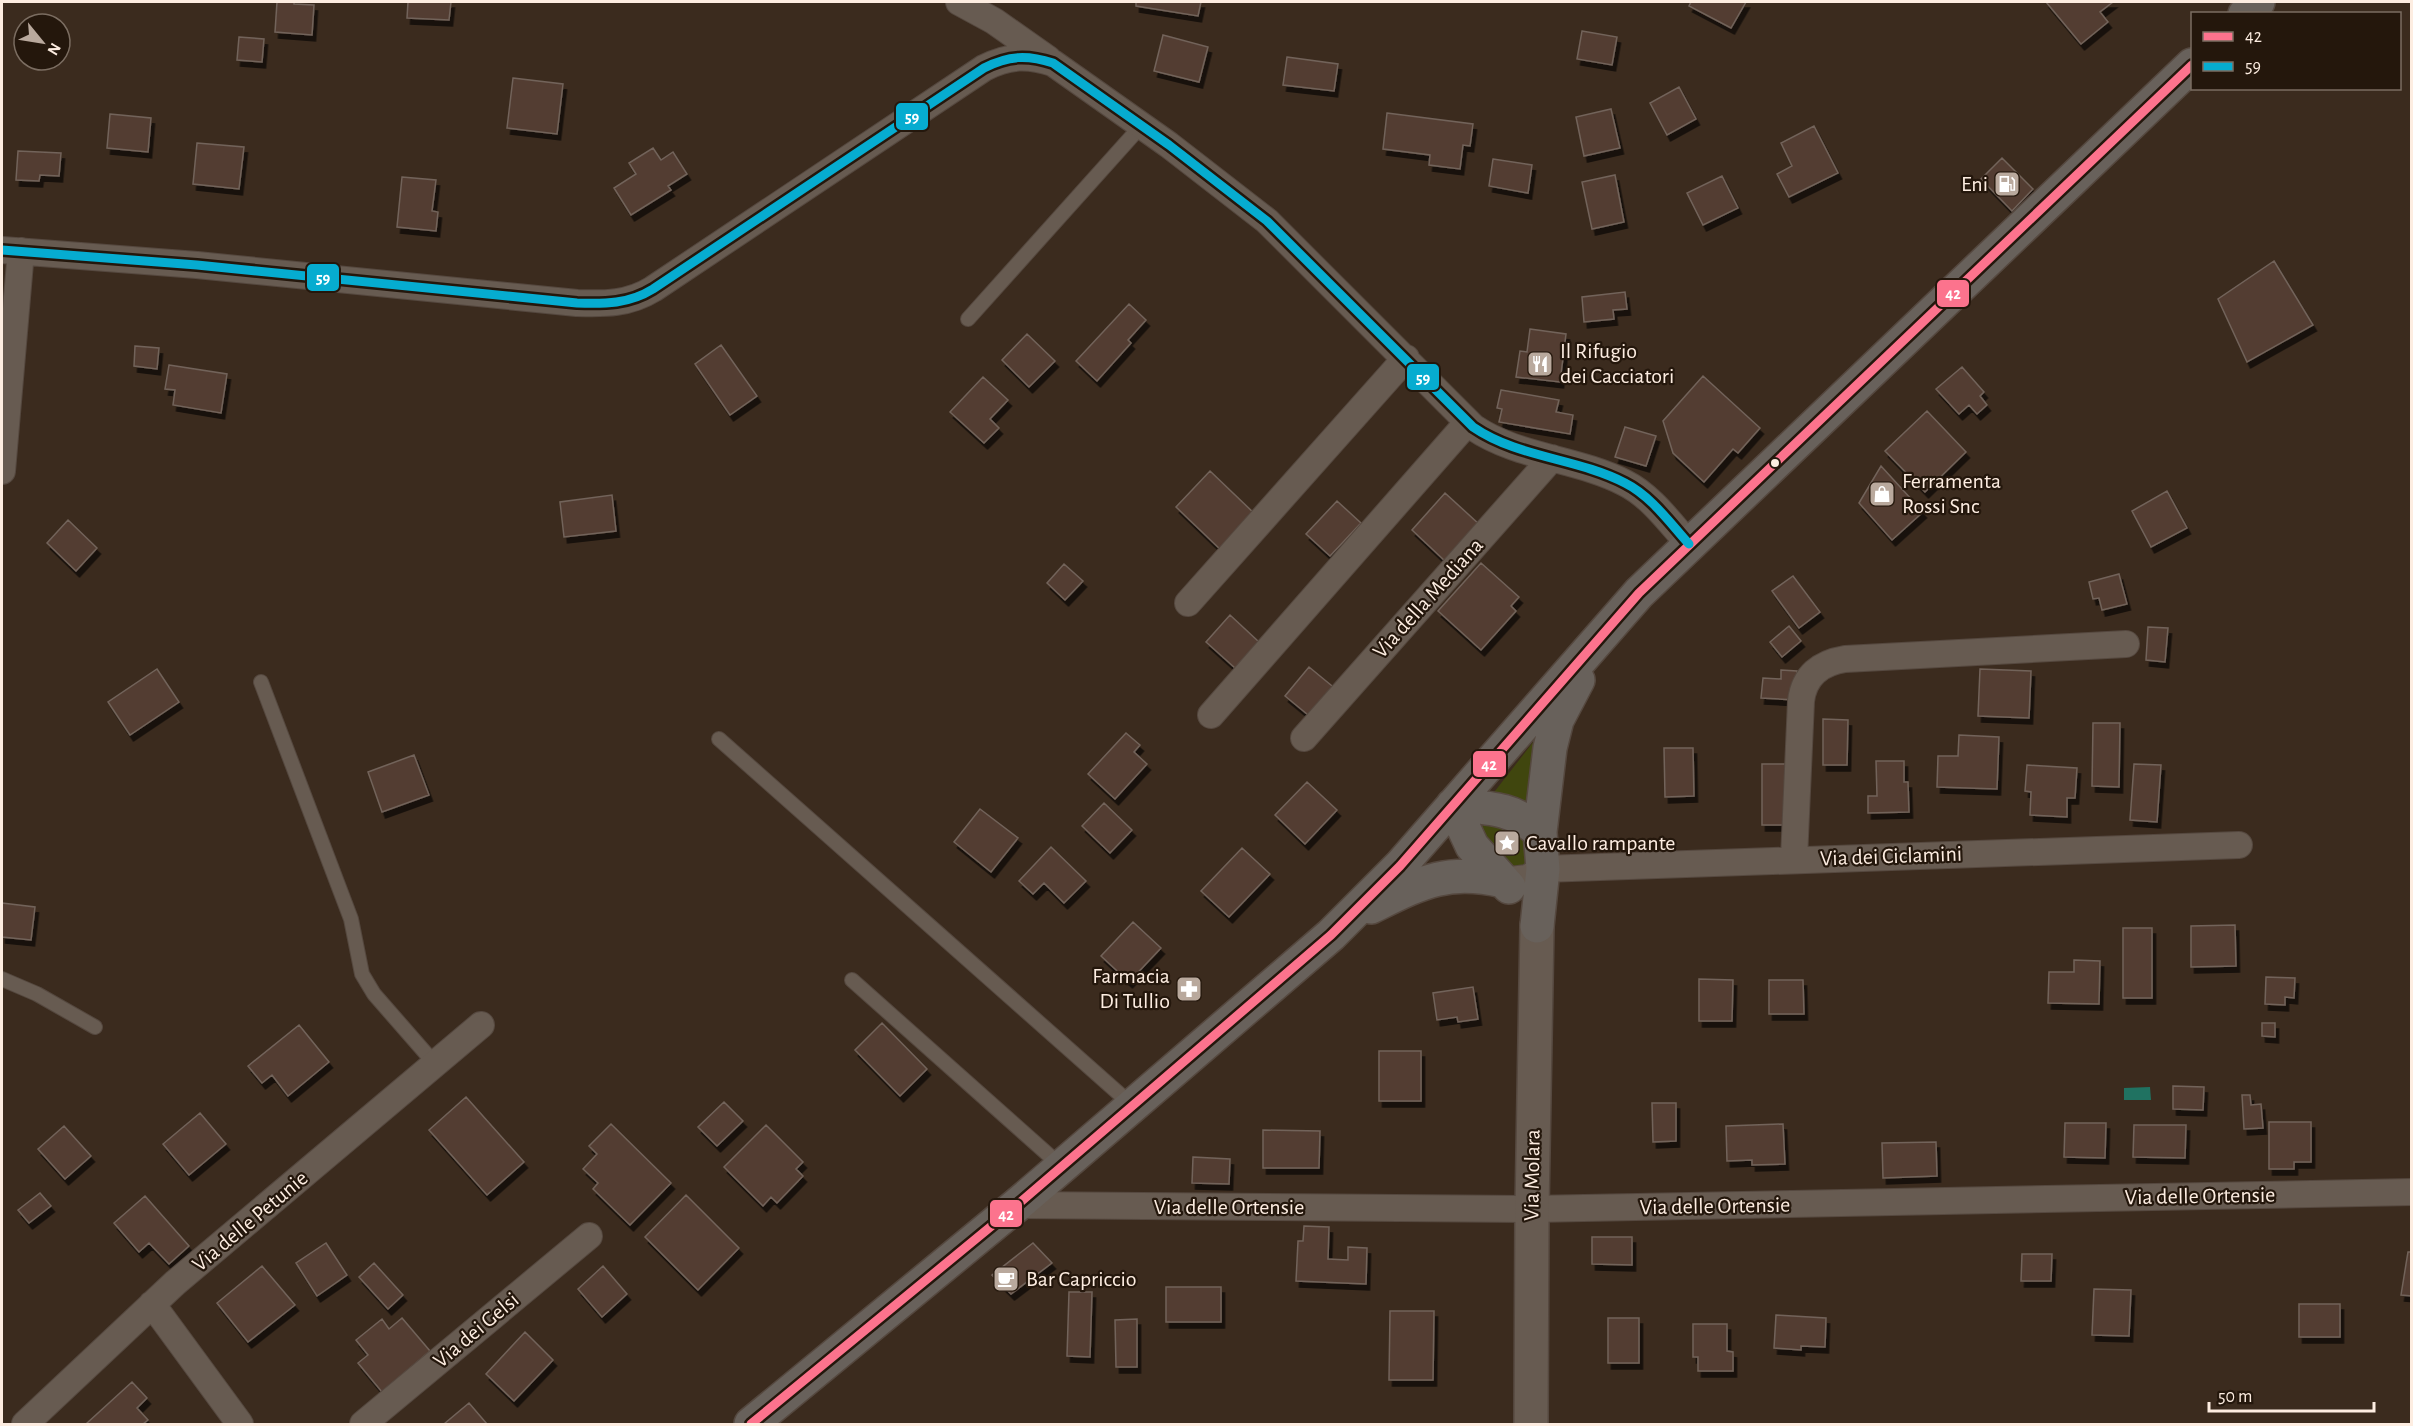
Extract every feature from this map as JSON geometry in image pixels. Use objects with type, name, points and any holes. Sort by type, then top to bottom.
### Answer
[{"type":"main road","points":[[751,1425],[1062,1167],[1350,917],[1400,866],[1639,593],[2191,67]]},
{"type":"main road","points":[[1537,926],[1543,869],[1540,832],[1550,748],[1557,720],[1574,686],[1639,593]]},
{"type":"main road","points":[[1453,805],[1509,811],[1522,817],[1540,832]]},
{"type":"main road","points":[[1453,805],[1472,846],[1520,900],[1537,926]]},
{"type":"main road","points":[[1350,917],[1434,879],[1470,875],[1503,881]]},
{"type":"street","points":[[959,2],[994,21],[1142,125],[1267,220],[1468,422],[1492,439],[1614,478],[1633,487],[1653,503],[1689,544]]},
{"type":"street","points":[[2,471],[11,251],[196,265],[577,303],[628,301],[653,290],[984,68],[1003,59],[1018,56],[1053,63]]},
{"type":"street","points":[[1188,603],[1406,358]]},
{"type":"street","points":[[1211,715],[1468,422]]},
{"type":"street","name":"Via della Mediana","points":[[1304,738],[1552,458]]},
{"type":"street","points":[[1794,860],[1801,701],[1803,687],[1817,669],[1830,662],[1845,659],[2126,644]]},
{"type":"street","name":"Via dei Ciclamini","points":[[1503,881],[1527,878],[1543,869],[2239,845]]},
{"type":"street","name":"Via Molara","points":[[1531,1425],[1537,926]]},
{"type":"street","name":"Via delle Petunie","points":[[26,1425],[152,1304],[481,1025]]},
{"type":"street","name":"Via delle Ortensie","points":[[1017,1205],[1532,1209],[2412,1192]]},
{"type":"street","name":"Via dei Gelsi","points":[[363,1425],[589,1236]]},
{"type":"street","points":[[152,1304],[240,1425]]},
{"type":"lane","points":[[968,319],[1142,125]]},
{"type":"lane","points":[[261,682],[351,920],[362,974],[374,994],[436,1065]]},
{"type":"lane","points":[[719,739],[1132,1106]]},
{"type":"lane","points":[[2,979],[37,994],[94,1027]]},
{"type":"lane","points":[[852,980],[1062,1167]]},
{"type":"green space","points":[[1537,737],[1533,811],[1488,800]]},
{"type":"green space","points":[[1492,817],[1532,845],[1527,869],[1507,872],[1474,820]]},
{"type":"water","points":[[2150,1087],[2151,1100],[2124,1100],[2124,1088]]},
{"type":"building","points":[[277,2],[314,5],[312,35],[275,32]]},
{"type":"building","points":[[408,2],[451,2],[449,20],[407,18]]},
{"type":"building","points":[[1136,2],[1201,2],[1198,16],[1136,6]]},
{"type":"building","points":[[1691,2],[1746,2],[1731,28],[1689,6]]},
{"type":"building","points":[[2046,2],[2113,2],[2100,12],[2108,22],[2081,44]]},
{"type":"building","points":[[1582,31],[1617,37],[1612,65],[1577,59]]},
{"type":"building","points":[[1163,35],[1208,47],[1199,82],[1154,71]]},
{"type":"building","points":[[239,37],[264,39],[262,62],[237,60]]},
{"type":"building","points":[[1287,57],[1338,64],[1334,91],[1283,85]]},
{"type":"building","points":[[513,78],[563,84],[557,134],[507,128]]},
{"type":"building","points":[[1679,87],[1696,119],[1667,135],[1650,103]]},
{"type":"building","points":[[1611,109],[1620,148],[1584,156],[1576,117]]},
{"type":"building","points":[[1387,113],[1473,124],[1470,146],[1463,145],[1460,169],[1429,165],[1430,155],[1383,149]]},
{"type":"building","points":[[110,114],[151,118],[148,152],[107,148]]},
{"type":"building","points":[[1814,126],[1838,173],[1789,197],[1777,174],[1792,166],[1781,143]]},
{"type":"building","points":[[197,143],[244,147],[239,189],[193,184]]},
{"type":"building","points":[[653,148],[661,160],[673,152],[687,174],[668,186],[671,190],[631,215],[614,188],[636,174],[629,163]]},
{"type":"building","points":[[18,151],[61,153],[59,176],[40,175],[39,181],[16,180]]},
{"type":"building","name":"Eni","points":[[2002,158],[2033,189],[2012,211],[1981,179]]},
{"type":"building","points":[[1493,159],[1532,165],[1528,193],[1489,186]]},
{"type":"building","points":[[1615,175],[1624,222],[1592,229],[1582,182]]},
{"type":"building","points":[[1722,176],[1738,208],[1703,225],[1687,193]]},
{"type":"building","points":[[402,177],[436,180],[432,211],[438,212],[436,231],[397,227]]},
{"type":"building","points":[[2274,261],[2313,325],[2247,362],[2218,299]]},
{"type":"building","points":[[1625,292],[1627,309],[1613,310],[1614,319],[1584,322],[1582,297]]},
{"type":"building","points":[[1129,304],[1146,320],[1128,340],[1131,343],[1097,381],[1076,361]]},
{"type":"building","name":"Il Rifugio dei Cacciatori","points":[[1530,329],[1566,334],[1560,382],[1516,377],[1520,351],[1527,352]]},
{"type":"building","points":[[1027,334],[1055,361],[1029,387],[1002,360]]},
{"type":"building","points":[[721,345],[757,396],[730,415],[695,364]]},
{"type":"building","points":[[135,346],[159,348],[157,369],[134,366]]},
{"type":"building","points":[[169,365],[227,374],[221,413],[173,405],[175,390],[165,389]]},
{"type":"building","points":[[1962,367],[1984,392],[1980,396],[1987,405],[1977,414],[1969,405],[1959,414],[1936,389]]},
{"type":"building","points":[[1703,376],[1760,428],[1738,453],[1733,449],[1704,482],[1673,453],[1663,421]]},
{"type":"building","points":[[983,377],[1008,400],[990,419],[999,428],[984,443],[950,412]]},
{"type":"building","points":[[1501,390],[1559,400],[1556,412],[1573,415],[1570,434],[1499,422],[1502,409],[1497,408]]},
{"type":"building","points":[[1927,411],[1966,452],[1925,492],[1885,451]]},
{"type":"building","points":[[1625,427],[1656,436],[1646,466],[1615,457]]},
{"type":"building","points":[[1881,466],[1923,512],[1892,540],[1859,503]]},
{"type":"building","points":[[1210,471],[1257,516],[1223,552],[1176,507]]},
{"type":"building","points":[[2167,491],[2187,528],[2151,547],[2132,511]]},
{"type":"building","points":[[1445,493],[1480,525],[1446,562],[1412,530]]},
{"type":"building","points":[[612,495],[616,531],[564,537],[560,502]]},
{"type":"building","points":[[1337,501],[1361,523],[1330,556],[1306,534]]},
{"type":"building","points":[[68,520],[97,548],[76,571],[47,543]]},
{"type":"building","points":[[1481,563],[1519,597],[1511,606],[1516,611],[1481,650],[1438,611]]},
{"type":"building","points":[[1064,564],[1083,581],[1065,600],[1047,583]]},
{"type":"building","points":[[2119,574],[2127,604],[2102,610],[2099,598],[2093,599],[2089,582]]},
{"type":"building","points":[[1793,576],[1820,612],[1799,628],[1772,591]]},
{"type":"building","points":[[1230,615],[1259,642],[1235,668],[1206,642]]},
{"type":"building","points":[[1789,626],[1801,641],[1782,657],[1770,642]]},
{"type":"building","points":[[2148,627],[2168,628],[2165,662],[2146,660]]},
{"type":"building","points":[[1309,667],[1337,690],[1313,719],[1285,696]]},
{"type":"building","points":[[157,669],[179,702],[130,735],[108,702]]},
{"type":"building","points":[[1980,669],[2031,671],[2029,718],[1978,716]]},
{"type":"building","points":[[1781,670],[1797,671],[1795,700],[1761,698],[1763,678],[1781,679]]},
{"type":"building","points":[[1823,719],[1848,720],[1847,765],[1823,765]]},
{"type":"building","points":[[2093,723],[2120,723],[2119,787],[2092,786]]},
{"type":"building","points":[[1126,733],[1140,745],[1134,752],[1147,764],[1115,799],[1088,774]]},
{"type":"building","points":[[1959,735],[1999,737],[1997,789],[1937,787],[1938,756],[1958,756]]},
{"type":"building","points":[[1664,748],[1693,748],[1694,796],[1665,797]]},
{"type":"building","points":[[414,755],[429,795],[382,812],[368,772]]},
{"type":"building","points":[[1876,761],[1904,761],[1904,782],[1908,782],[1909,812],[1868,813],[1868,796],[1877,796]]},
{"type":"building","points":[[1762,764],[1791,764],[1791,825],[1762,825]]},
{"type":"building","points":[[2134,764],[2161,765],[2157,822],[2130,820]]},
{"type":"building","points":[[2027,765],[2077,768],[2075,798],[2067,798],[2067,817],[2030,815],[2031,792],[2025,791]]},
{"type":"building","points":[[1307,782],[1337,810],[1305,844],[1275,815]]},
{"type":"building","points":[[1104,803],[1132,830],[1110,853],[1082,826]]},
{"type":"building","points":[[980,809],[1018,838],[991,872],[954,842]]},
{"type":"building","points":[[1051,847],[1086,881],[1064,903],[1044,883],[1033,894],[1019,881]]},
{"type":"building","points":[[1242,848],[1270,874],[1229,917],[1201,891]]},
{"type":"building","points":[[2,903],[35,907],[31,940],[2,937]]},
{"type":"building","points":[[1133,922],[1161,948],[1129,982],[1101,956]]},
{"type":"building","points":[[2235,925],[2236,966],[2191,967],[2191,926]]},
{"type":"building","points":[[2123,928],[2152,928],[2152,998],[2123,998]]},
{"type":"building","points":[[2074,960],[2100,961],[2099,1004],[2048,1003],[2049,972],[2074,972]]},
{"type":"building","points":[[2266,977],[2295,978],[2294,998],[2285,997],[2285,1005],[2265,1004]]},
{"type":"building","points":[[1699,979],[1733,980],[1732,1021],[1699,1021]]},
{"type":"building","points":[[1769,980],[1803,980],[1804,1014],[1769,1014]]},
{"type":"building","points":[[1473,987],[1478,1019],[1458,1022],[1457,1017],[1437,1020],[1433,993]]},
{"type":"building","points":[[882,1023],[927,1069],[900,1096],[855,1050]]},
{"type":"building","points":[[2262,1023],[2275,1023],[2275,1037],[2262,1036]]},
{"type":"building","points":[[299,1025],[329,1062],[288,1096],[272,1075],[262,1083],[248,1066]]},
{"type":"building","points":[[1379,1051],[1421,1051],[1421,1101],[1379,1101]]},
{"type":"building","points":[[2173,1086],[2204,1087],[2203,1110],[2173,1109]]},
{"type":"building","points":[[2242,1095],[2250,1095],[2251,1105],[2261,1104],[2263,1128],[2244,1129]]},
{"type":"building","points":[[466,1097],[524,1162],[487,1195],[429,1130]]},
{"type":"building","points":[[724,1102],[743,1121],[717,1146],[698,1127]]},
{"type":"building","points":[[1652,1103],[1676,1103],[1676,1141],[1653,1142]]},
{"type":"building","points":[[200,1113],[226,1144],[189,1175],[163,1144]]},
{"type":"building","points":[[2269,1122],[2311,1122],[2311,1162],[2294,1162],[2294,1169],[2269,1169]]},
{"type":"building","points":[[2065,1123],[2106,1123],[2105,1158],[2064,1157]]},
{"type":"building","points":[[611,1124],[671,1183],[630,1225],[593,1189],[598,1183],[583,1169],[597,1154],[589,1146]]},
{"type":"building","points":[[1783,1124],[1785,1164],[1752,1165],[1752,1160],[1727,1161],[1726,1126]]},
{"type":"building","points":[[766,1125],[803,1162],[796,1169],[803,1176],[777,1203],[771,1197],[763,1206],[724,1167]]},
{"type":"building","points":[[2134,1125],[2186,1125],[2185,1158],[2133,1157]]},
{"type":"building","points":[[64,1126],[91,1156],[65,1179],[38,1149]]},
{"type":"building","points":[[1263,1130],[1320,1131],[1319,1168],[1263,1168]]},
{"type":"building","points":[[1936,1142],[1937,1176],[1883,1178],[1882,1143]]},
{"type":"building","points":[[1193,1157],[1230,1159],[1229,1184],[1192,1183]]},
{"type":"building","points":[[40,1193],[51,1206],[29,1223],[18,1210]]},
{"type":"building","points":[[686,1195],[739,1248],[698,1290],[645,1237]]},
{"type":"building","points":[[145,1196],[189,1246],[169,1264],[149,1243],[139,1252],[114,1223]]},
{"type":"building","points":[[1304,1226],[1329,1227],[1328,1259],[1348,1260],[1348,1247],[1367,1248],[1366,1284],[1296,1281],[1298,1241],[1303,1241]]},
{"type":"building","points":[[1592,1237],[1632,1237],[1632,1265],[1592,1264]]},
{"type":"building","points":[[326,1243],[347,1275],[317,1296],[296,1263]]},
{"type":"building","points":[[1033,1243],[1052,1263],[1011,1294],[992,1275]]},
{"type":"building","points":[[2408,1252],[2412,1252],[2412,1296],[2401,1295]]},
{"type":"building","points":[[2022,1254],[2052,1254],[2051,1281],[2021,1281]]},
{"type":"building","points":[[374,1263],[403,1295],[388,1309],[359,1277]]},
{"type":"building","points":[[262,1266],[295,1305],[248,1342],[217,1303]]},
{"type":"building","points":[[603,1266],[627,1294],[602,1317],[578,1289]]},
{"type":"building","points":[[1166,1287],[1221,1287],[1221,1322],[1166,1322]]},
{"type":"building","points":[[2094,1289],[2131,1290],[2129,1336],[2092,1335]]},
{"type":"building","points":[[1069,1292],[1092,1292],[1090,1357],[1067,1356]]},
{"type":"building","points":[[2299,1304],[2340,1304],[2340,1337],[2299,1337]]},
{"type":"building","points":[[1390,1311],[1434,1311],[1433,1380],[1389,1380]]},
{"type":"building","points":[[1776,1315],[1826,1318],[1825,1347],[1801,1346],[1801,1350],[1774,1348]]},
{"type":"building","points":[[402,1318],[430,1351],[382,1392],[358,1363],[368,1355],[356,1340],[382,1319],[389,1329]]},
{"type":"building","points":[[1608,1318],[1639,1318],[1639,1363],[1608,1363]]},
{"type":"building","points":[[1137,1319],[1137,1367],[1116,1367],[1115,1320]]},
{"type":"building","points":[[1693,1324],[1727,1324],[1727,1351],[1733,1352],[1733,1371],[1698,1371],[1698,1357],[1693,1357]]},
{"type":"building","points":[[525,1332],[553,1360],[514,1401],[486,1374]]},
{"type":"building","points":[[132,1382],[147,1398],[137,1408],[148,1420],[143,1424],[86,1424]]},
{"type":"building","points":[[469,1403],[487,1424],[444,1424]]},
{"type":"transit line","name":"59","points":[[2,250],[197,265],[577,303],[607,303],[626,300],[653,289],[984,68],[1010,59],[1035,59],[1053,63],[1169,145],[1267,221],[1473,427],[1509,445],[1587,468],[1625,483],[1652,502],[1689,544]]},
{"type":"transit line","name":"42","points":[[751,1424],[1017,1205],[1331,935],[1400,866],[1639,593],[2191,66]]},
{"type":"place","name":"Eni","points":[[2007,184]]},
{"type":"place","name":"Il Rifugio dei Cacciatori","points":[[1540,364]]},
{"type":"place","name":"Ferramenta Rossi Snc","points":[[1882,494]]},
{"type":"place","name":"Cavallo rampante","points":[[1507,843]]},
{"type":"place","name":"Farmacia Di Tullio","points":[[1189,989]]},
{"type":"place","name":"Bar Capriccio","points":[[1006,1279]]}]
